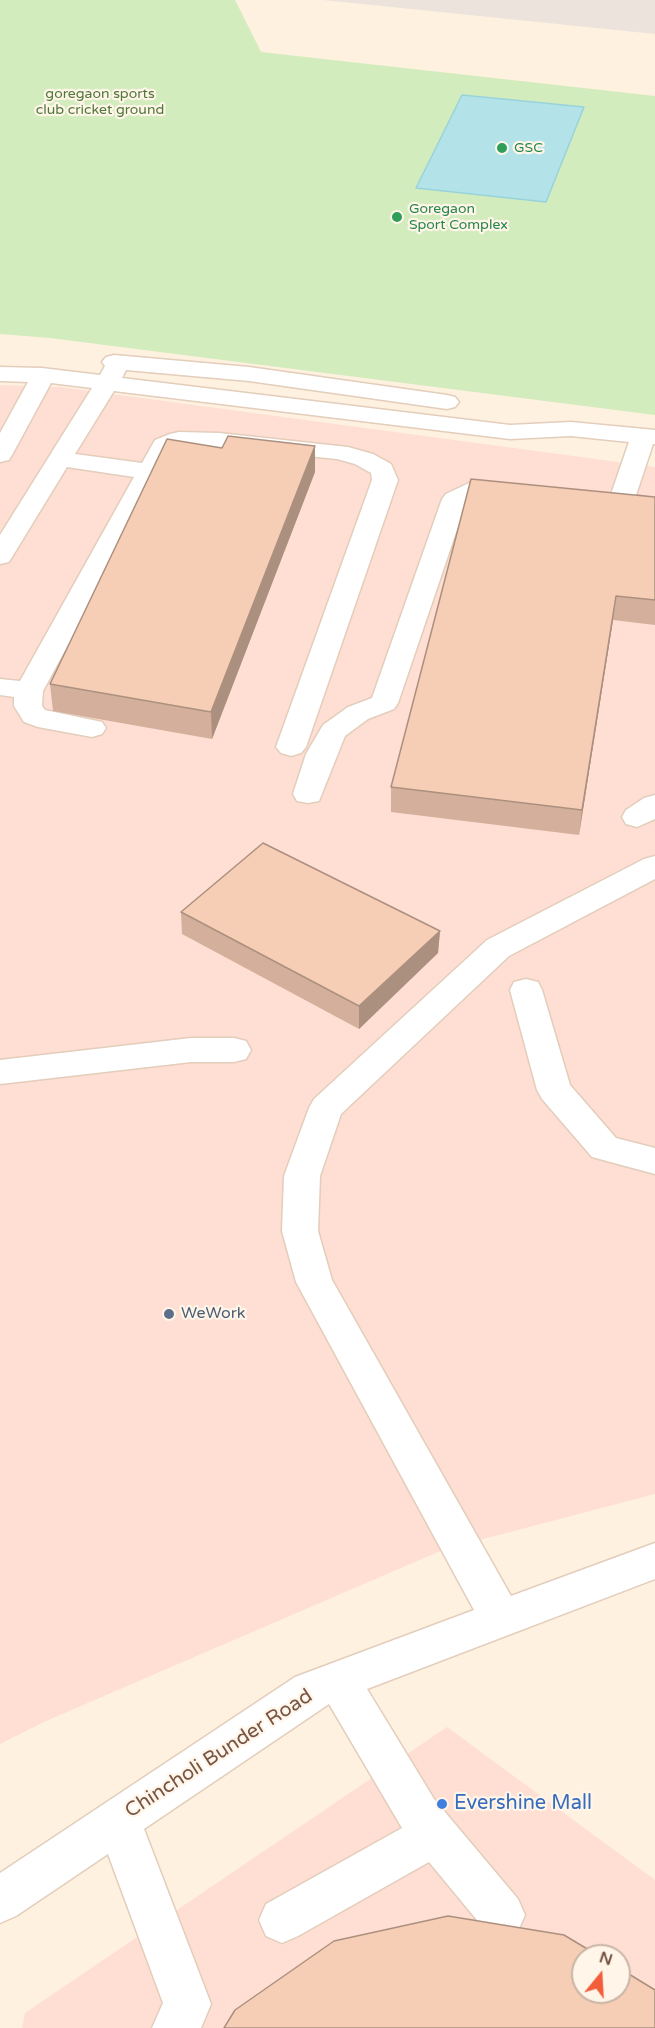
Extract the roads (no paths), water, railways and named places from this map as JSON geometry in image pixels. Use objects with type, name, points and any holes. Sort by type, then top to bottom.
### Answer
[{"type":"street","points":[[0,353],[339,411],[510,432],[571,429],[649,436],[612,500],[655,507]]},
{"type":"street","points":[[0,556],[113,373]]},
{"type":"street","points":[[0,374],[249,374],[515,411],[571,429]]},
{"type":"street","points":[[0,454],[34,395],[42,375]]},
{"type":"street","points":[[323,451],[339,411]]},
{"type":"street","points":[[92,728],[48,721],[34,716],[28,706],[29,692],[164,445],[179,439],[219,440],[323,451],[364,459],[381,469],[385,480],[291,747]]},
{"type":"street","points":[[60,459],[148,471]]},
{"type":"street","points":[[308,794],[321,754],[333,731],[358,713],[384,704],[455,499],[469,491],[543,495]]},
{"type":"street","points":[[0,687],[29,692]]},
{"type":"street","points":[[501,1619],[314,1282],[300,1232],[302,1176],[326,1108],[498,948],[655,866]]},
{"type":"street","points":[[526,990],[554,1090],[604,1148],[655,1161]]},
{"type":"street","points":[[0,1072],[191,1050],[234,1050]]},
{"type":"street","name":"Chincholi Bunder Road","points":[[0,1900],[310,1691],[655,1561]]},
{"type":"street","points":[[339,1681],[418,1814],[502,1915]]},
{"type":"street","points":[[118,1820],[187,2004],[176,2028]]},
{"type":"street","points":[[282,1920],[435,1834]]},
{"type":"water","name":"GSC","points":[[462,95],[584,107],[546,202],[416,188]]},
{"type":"place","name":"GSC","points":[[502,148]]},
{"type":"place","name":"Goregaon Sport Complex","points":[[397,217]]},
{"type":"place","name":"WeWork","points":[[169,1314]]},
{"type":"place","name":"Evershine Mall","points":[[442,1804]]},
{"type":"park label","name":"goregaon sports club cricket ground","points":[[100,102]]}]
